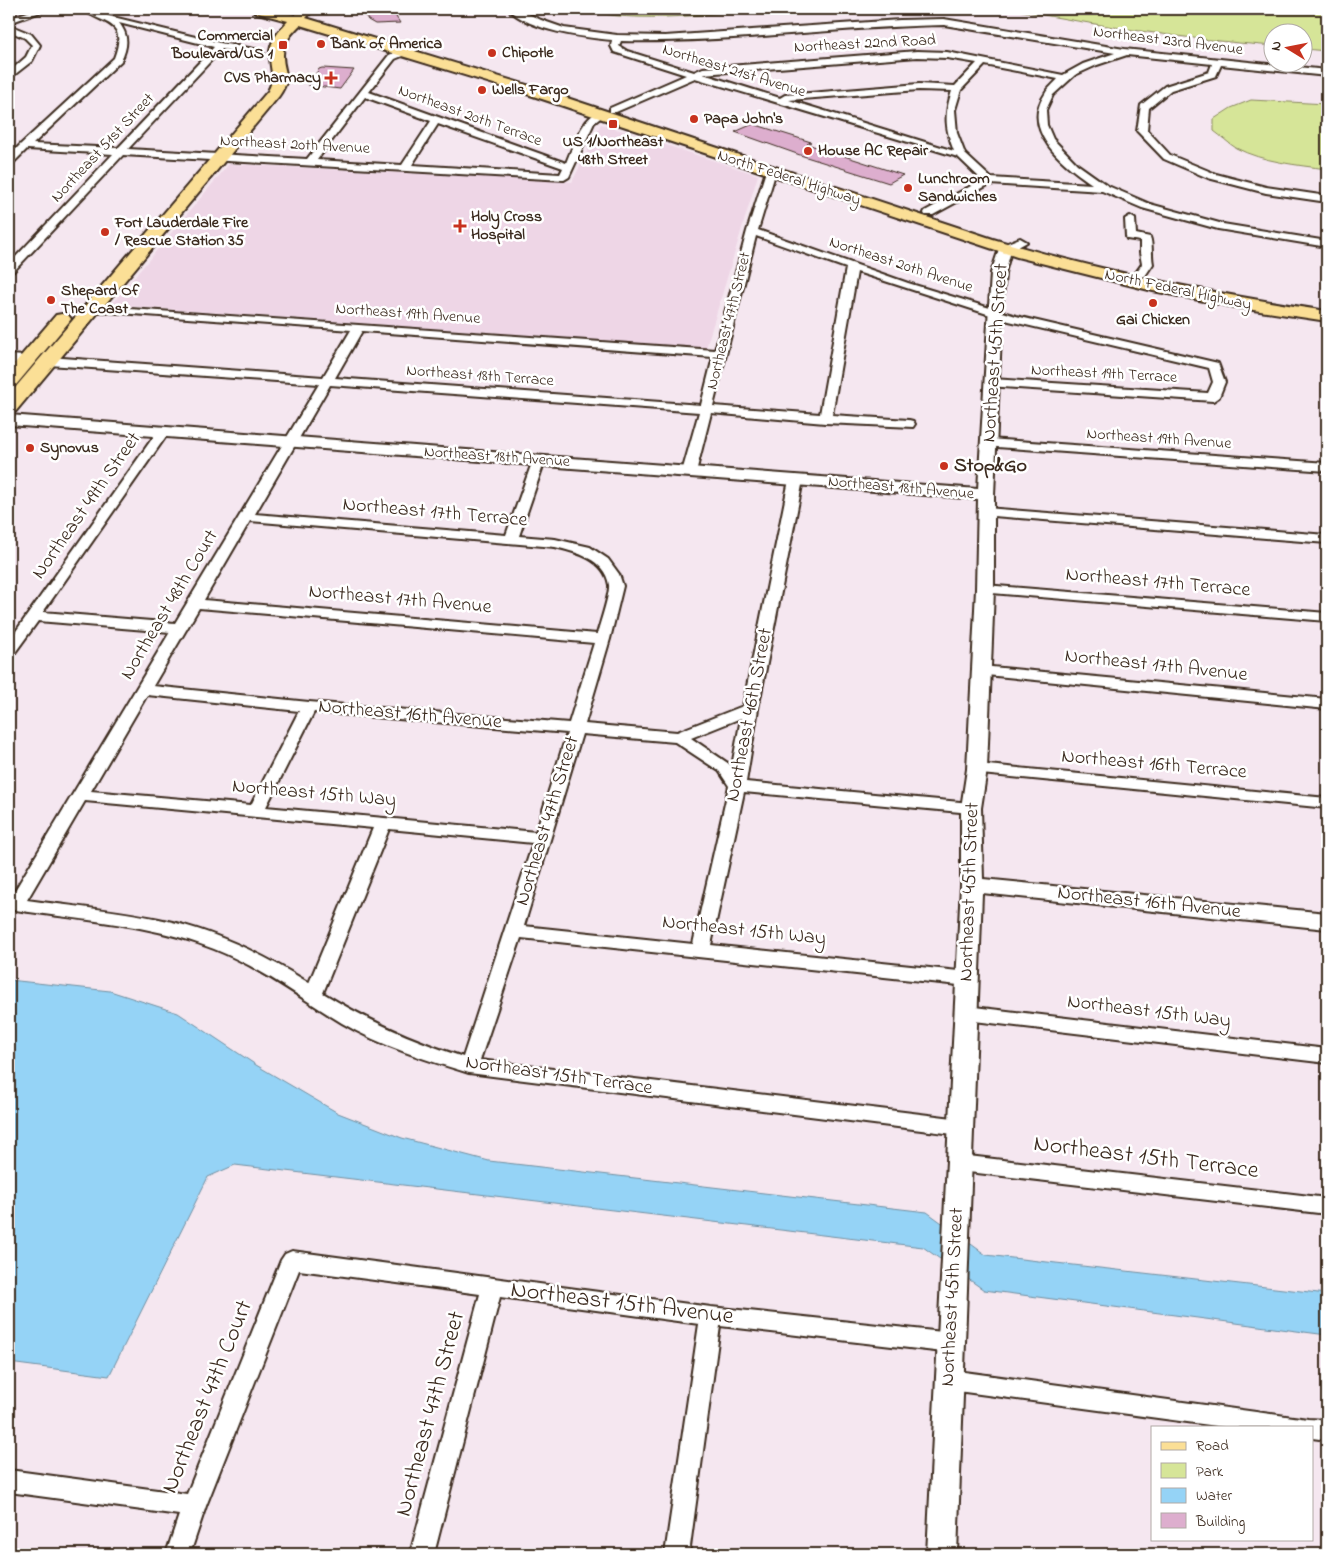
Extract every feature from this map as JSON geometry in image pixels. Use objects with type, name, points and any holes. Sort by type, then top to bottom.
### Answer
[{"type":"main road","name":"North Federal Highway","points":[[259,9],[297,12],[419,46],[528,82],[772,171],[895,212],[1134,282],[1227,296],[1327,316]]},
{"type":"main road","name":"North Federal Highway","points":[[297,12],[323,27],[571,105],[640,118],[929,213],[1012,245],[1141,274],[1227,296],[1327,306]]},
{"type":"main road","points":[[9,381],[18,360],[132,250],[220,157],[278,87],[281,74],[276,53],[277,47],[289,30],[297,12]]},
{"type":"main road","points":[[264,48],[297,12]]},
{"type":"main road","points":[[289,30],[303,27],[323,27]]},
{"type":"main road","points":[[501,82],[528,82]]},
{"type":"main road","points":[[9,407],[92,308],[132,250],[203,156],[256,93]]},
{"type":"main road","points":[[895,212],[929,213]]},
{"type":"street","points":[[9,21],[45,9]]},
{"type":"street","points":[[86,9],[110,18],[220,46],[264,48]]},
{"type":"street","points":[[512,9],[532,21],[547,27],[592,36],[617,38]]},
{"type":"street","points":[[9,161],[118,58],[123,49],[124,39],[110,18]]},
{"type":"street","name":"Northeast 23rd Avenue","points":[[617,38],[665,39],[900,23],[944,22],[1124,52],[1327,73]]},
{"type":"street","points":[[9,28],[28,36],[36,45],[28,60],[9,76]]},
{"type":"street","name":"Northeast 21st Avenue","points":[[617,38],[615,46],[617,50],[961,155]]},
{"type":"street","name":"Northeast 51st Street","points":[[9,270],[220,46]]},
{"type":"street","points":[[310,162],[392,57],[419,46]]},
{"type":"street","points":[[1124,52],[1087,66],[1065,78],[1053,90],[1043,106],[1042,119],[1044,135],[1053,148],[1076,169],[1104,188],[1146,206],[1222,227],[1327,244]]},
{"type":"street","name":"Northeast 22nd Road","points":[[606,112],[714,69],[917,54],[947,55],[1065,78]]},
{"type":"street","points":[[984,61],[957,89],[950,110],[952,132],[961,155],[988,181]]},
{"type":"street","points":[[1217,63],[1213,74],[1168,88],[1144,107],[1142,131],[1167,157],[1212,176],[1257,188],[1327,199]]},
{"type":"street","points":[[776,98],[919,87],[957,89]]},
{"type":"street","name":"Northeast 20th Terrace","points":[[362,93],[569,166]]},
{"type":"street","points":[[569,166],[590,122],[606,112]]},
{"type":"street","points":[[405,168],[436,120]]},
{"type":"street","name":"Northeast 20th Avenue","points":[[24,146],[122,150],[564,177],[569,166]]},
{"type":"street","name":"Northeast 47th Street","points":[[689,472],[707,410],[752,231],[772,171]]},
{"type":"street","points":[[929,213],[988,181],[1104,188]]},
{"type":"street","points":[[1130,218],[1131,237],[1146,239],[1145,253],[1148,264],[1141,274]]},
{"type":"street","name":"Northeast 20th Avenue","points":[[752,231],[946,299],[1014,319],[1214,366],[1219,382],[1213,397]]},
{"type":"street","name":"Northeast 45th Street","points":[[942,1554],[972,886],[971,808],[977,769],[995,312],[998,272],[1012,245]]},
{"type":"street","points":[[825,419],[852,267]]},
{"type":"street","name":"Northeast 19th Avenue","points":[[92,308],[720,354]]},
{"type":"street","name":"Northeast 48th Court","points":[[12,903],[80,795],[359,327]]},
{"type":"street","name":"Northeast 18th Terrace","points":[[49,361],[909,424]]},
{"type":"street","name":"Northeast 19th Terrace","points":[[992,383],[1213,397]]},
{"type":"street","name":"Northeast 18th Avenue","points":[[9,420],[796,480],[986,503],[1327,539]]},
{"type":"street","name":"Northeast 49th Street","points":[[9,651],[163,432]]},
{"type":"street","name":"Northeast 19th Avenue","points":[[989,442],[1327,467]]},
{"type":"street","points":[[512,539],[540,460]]},
{"type":"street","name":"Northeast 46th Street","points":[[701,949],[737,786],[750,709],[796,480]]},
{"type":"street","name":"Northeast 17th Terrace","points":[[246,517],[555,543],[585,550],[603,562],[612,574]]},
{"type":"street","name":"Northeast 47th Street","points":[[469,1066],[514,931],[603,639],[616,586],[612,574]]},
{"type":"street","name":"Northeast 17th Terrace","points":[[984,589],[1327,617]]},
{"type":"street","name":"Northeast 17th Avenue","points":[[194,603],[603,639]]},
{"type":"street","points":[[34,616],[180,628]]},
{"type":"street","name":"Northeast 17th Avenue","points":[[981,671],[1327,704]]},
{"type":"street","name":"Northeast 16th Avenue","points":[[142,690],[309,707],[679,737],[750,709]]},
{"type":"street","points":[[256,811],[309,707]]},
{"type":"street","name":"Northeast 16th Avenue","points":[[679,737],[726,767],[737,786]]},
{"type":"street","name":"Northeast 16th Terrace","points":[[977,769],[1327,803]]},
{"type":"street","points":[[737,786],[971,808]]},
{"type":"street","name":"Northeast 15th Way","points":[[80,795],[543,838]]},
{"type":"street","points":[[313,994],[383,823]]},
{"type":"street","name":"Northeast 16th Avenue","points":[[972,886],[1327,921]]},
{"type":"street","name":"Northeast 15th Terrace","points":[[12,903],[159,925],[228,948],[269,967],[350,1019],[408,1046],[469,1066],[961,1127]]},
{"type":"street","name":"Northeast 15th Way","points":[[514,931],[968,978]]},
{"type":"street","name":"Northeast 15th Way","points":[[966,1013],[1327,1056]]},
{"type":"street","name":"Northeast 15th Terrace","points":[[960,1163],[1327,1206]]},
{"type":"street","name":"Northeast 15th Avenue","points":[[292,1260],[711,1316],[952,1343]]},
{"type":"street","name":"Northeast 47th Court","points":[[178,1554],[194,1506],[292,1260]]},
{"type":"street","name":"Northeast 47th Street","points":[[422,1554],[492,1288]]},
{"type":"street","points":[[677,1554],[711,1316]]},
{"type":"street","points":[[950,1380],[1295,1426]]},
{"type":"street","points":[[1314,1428],[1327,1430]]},
{"type":"street","points":[[9,1481],[194,1506]]},
{"type":"shaded area","name":"Holy Cross Hospital","points":[[601,124],[758,175],[706,348],[111,305],[229,164],[572,182]]},
{"type":"green space","points":[[583,9],[776,9],[704,15],[627,17]]},
{"type":"green space","points":[[1012,9],[1327,9],[1327,51],[1314,50],[1314,22],[1264,22],[1264,45],[1207,40],[1077,21]]},
{"type":"green space","points":[[1251,100],[1327,104],[1327,169],[1257,157],[1236,148],[1214,131],[1214,119],[1231,108]]},
{"type":"water","points":[[9,980],[110,991],[178,1013],[256,1065],[338,1113],[402,1138],[489,1161],[927,1212],[986,1255],[1327,1294],[1327,1335],[984,1290],[923,1247],[235,1165],[208,1177],[109,1376],[9,1363]]},
{"type":"building","points":[[361,9],[391,9],[400,23],[375,24],[368,20]]},
{"type":"building","name":"CVS Pharmacy","points":[[319,69],[354,70],[340,89],[308,85]]},
{"type":"building","name":"House AC Repair","points":[[753,124],[811,142],[807,144],[903,175],[889,183],[735,132]]},
{"type":"place","name":"Bank of America","points":[[321,44]]},
{"type":"place","name":"Commercial Boulevard/US 1","points":[[283,45]]},
{"type":"place","name":"Chipotle","points":[[492,53]]},
{"type":"place","name":"CVS Pharmacy","points":[[331,78]]},
{"type":"place","name":"Wells Fargo","points":[[482,90]]},
{"type":"place","name":"Papa John's","points":[[694,119]]},
{"type":"place","name":"US 1/Northeast 48th Street","points":[[613,124]]},
{"type":"place","name":"House AC Repair","points":[[808,151]]},
{"type":"place","name":"Lunchroom Sandwiches","points":[[908,188]]},
{"type":"place","name":"Holy Cross Hospital","points":[[460,226]]},
{"type":"place","name":"Fort Lauderdale Fire / Rescue Station 35","points":[[105,232]]},
{"type":"place","name":"Shepard Of The Coast","points":[[51,300]]},
{"type":"place","name":"Gai Chicken","points":[[1153,303]]},
{"type":"place","name":"Synovus","points":[[30,448]]},
{"type":"place","name":"Stop&Go","points":[[944,466]]}]
